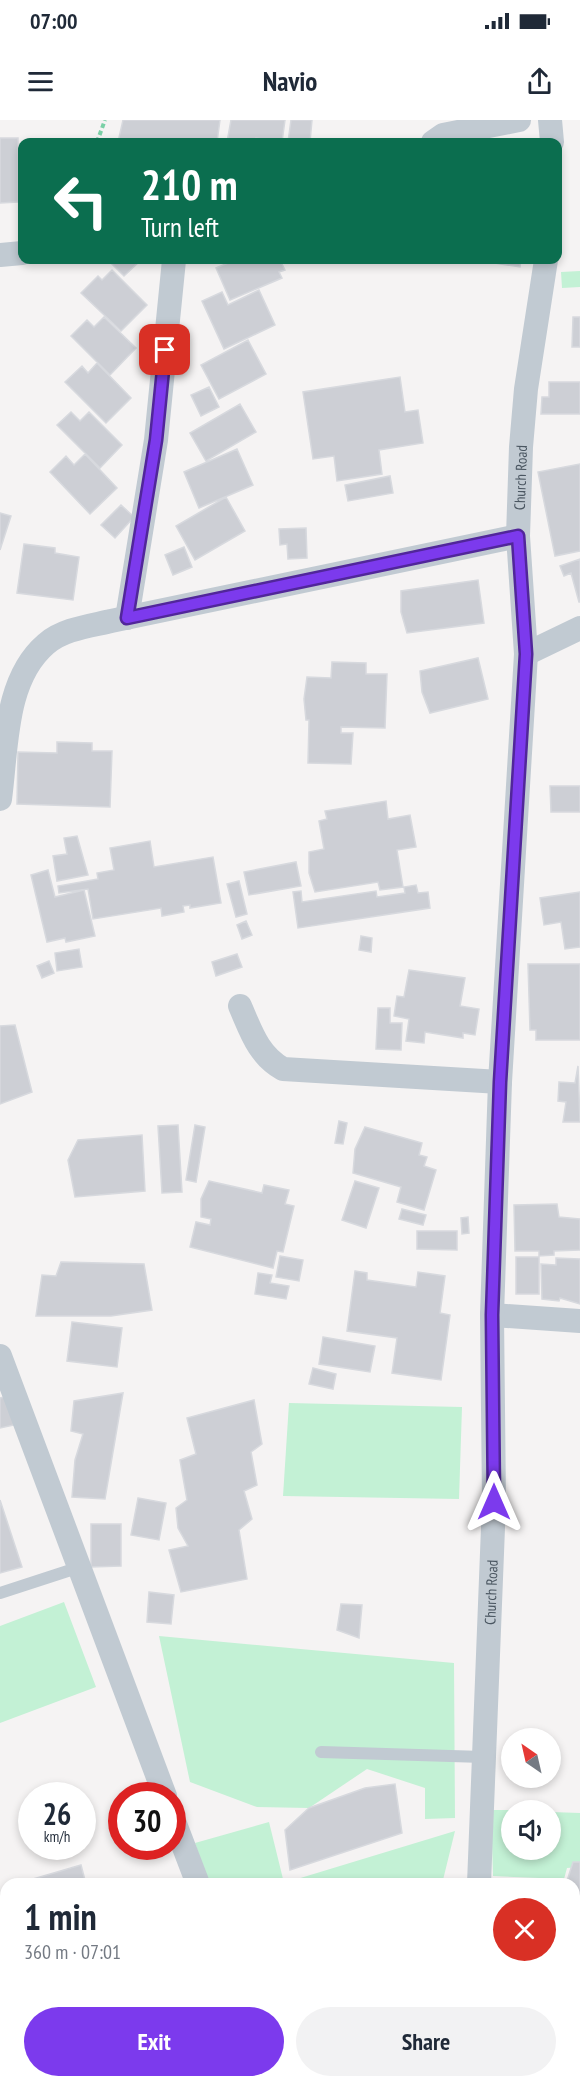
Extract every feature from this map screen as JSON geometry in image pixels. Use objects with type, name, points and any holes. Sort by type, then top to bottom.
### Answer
[{"type":"street","points":[[439,138],[443,135],[519,120]]},
{"type":"street","points":[[550,120],[552,138]]},
{"type":"street","points":[[0,255],[18,253]]},
{"type":"street","points":[[127,618],[156,440],[174,264]]},
{"type":"street","name":"Church Road","points":[[479,1878],[494,1502],[492,1315],[500,1082],[526,654],[518,536],[526,389],[545,264]]},
{"type":"street","points":[[0,799],[14,701],[26,667],[48,643],[57,638],[76,629],[518,536]]},
{"type":"street","points":[[526,654],[580,628]]},
{"type":"street","points":[[240,1006],[259,1049],[270,1062],[283,1070],[500,1082]]},
{"type":"street","points":[[492,1315],[580,1321]]},
{"type":"street","points":[[0,1356],[160,1782]]},
{"type":"street","points":[[186,1853],[196,1878]]},
{"type":"lane","points":[[0,1593],[80,1567]]},
{"type":"lane","points":[[321,1752],[483,1757]]},
{"type":"path","points":[[98,138],[105,120]]},
{"type":"green space","points":[[580,271],[580,287],[562,288],[561,272]]},
{"type":"green space","points":[[289,1403],[462,1407],[459,1499],[283,1496]]},
{"type":"green space","points":[[64,1602],[96,1687],[0,1723],[0,1626]]},
{"type":"green space","points":[[159,1636],[454,1663],[455,1818],[425,1819],[425,1788],[367,1769],[309,1808],[257,1807],[190,1782]]},
{"type":"green space","points":[[491,1810],[501,1810],[501,1860],[561,1860],[561,1812],[580,1813],[580,1867],[567,1868],[564,1878],[493,1876]]},
{"type":"green space","points":[[269,1822],[283,1878],[207,1878],[195,1843]]},
{"type":"green space","points":[[455,1831],[443,1878],[300,1878]]},
{"type":"building","points":[[123,120],[220,120],[218,138],[119,138]]},
{"type":"building","points":[[231,120],[285,120],[283,138],[228,138]]},
{"type":"building","points":[[291,120],[312,120],[310,138],[289,138]]},
{"type":"building","points":[[0,138],[18,138],[18,202],[0,203]]},
{"type":"building","points":[[112,264],[137,264],[124,276]]},
{"type":"building","points":[[226,264],[282,264],[285,270],[279,272],[282,278],[230,300],[216,268]]},
{"type":"building","points":[[501,264],[520,264],[520,267]]},
{"type":"building","points":[[112,270],[147,305],[121,331],[81,293],[98,276],[102,280]]},
{"type":"building","points":[[259,290],[275,325],[224,349],[202,301],[222,292],[228,305]]},
{"type":"building","points":[[104,317],[136,348],[110,375],[71,336],[87,320],[94,327]]},
{"type":"building","points":[[573,317],[580,317],[580,347],[572,347]]},
{"type":"building","points":[[248,340],[266,374],[219,399],[201,365]]},
{"type":"building","points":[[97,363],[131,398],[106,423],[65,382],[82,366],[88,373]]},
{"type":"building","points":[[400,377],[405,412],[418,410],[423,443],[379,450],[382,474],[337,481],[334,456],[313,459],[303,392]]},
{"type":"building","points":[[549,382],[580,382],[580,414],[541,414],[542,397],[549,397]]},
{"type":"building","points":[[209,387],[219,407],[201,416],[191,395]]},
{"type":"building","points":[[240,404],[256,432],[206,461],[190,433]]},
{"type":"building","points":[[71,412],[80,421],[89,412],[122,445],[100,468],[57,425]]},
{"type":"building","points":[[237,449],[253,485],[199,508],[184,472]]},
{"type":"building","points":[[85,454],[117,488],[90,514],[50,472],[66,456],[74,465]]},
{"type":"building","points":[[580,464],[580,551],[555,556],[538,472]]},
{"type":"building","points":[[390,476],[393,493],[348,501],[345,485]]},
{"type":"building","points":[[226,497],[245,531],[195,560],[176,526]]},
{"type":"building","points":[[121,505],[134,517],[115,538],[101,525]]},
{"type":"building","points":[[0,513],[11,516],[0,550]]},
{"type":"building","points":[[306,528],[307,558],[288,559],[287,544],[280,545],[279,529]]},
{"type":"building","points":[[24,544],[55,548],[55,553],[79,557],[73,600],[17,593]]},
{"type":"building","points":[[184,547],[192,567],[173,575],[165,555]]},
{"type":"building","points":[[580,559],[579,602],[571,573],[564,576],[560,566]]},
{"type":"building","points":[[478,580],[484,623],[407,633],[401,612],[401,591]]},
{"type":"building","points":[[478,658],[488,699],[430,713],[422,692],[420,671]]},
{"type":"building","points":[[332,662],[366,663],[366,674],[387,674],[385,728],[341,727],[341,733],[353,733],[351,764],[308,763],[309,720],[306,720],[304,699],[307,677],[331,678]]},
{"type":"building","points":[[57,742],[92,743],[92,751],[112,751],[110,807],[17,804],[18,752],[57,753]]},
{"type":"building","points":[[550,786],[580,786],[580,812],[551,812]]},
{"type":"building","points":[[386,801],[388,819],[410,815],[416,847],[397,850],[403,887],[380,890],[378,882],[315,892],[309,873],[309,852],[324,849],[319,821],[327,819],[325,811]]},
{"type":"building","points":[[77,836],[88,875],[57,881],[53,856],[67,854],[64,838]]},
{"type":"building","points":[[150,841],[154,867],[213,857],[221,903],[190,908],[190,905],[183,906],[184,912],[162,916],[161,908],[93,919],[88,889],[59,893],[58,886],[98,879],[97,873],[114,870],[110,848]]},
{"type":"building","points":[[296,862],[301,886],[249,895],[244,872]]},
{"type":"building","points":[[48,870],[55,897],[84,890],[95,936],[66,942],[65,938],[47,942],[31,875]]},
{"type":"building","points":[[239,881],[247,914],[236,917],[227,884]]},
{"type":"building","points":[[416,885],[418,893],[428,892],[430,908],[298,928],[293,892],[301,891],[302,902],[376,891],[377,897],[405,893],[404,887]]},
{"type":"building","points":[[580,892],[580,947],[565,949],[561,922],[544,925],[540,898]]},
{"type":"building","points":[[246,921],[252,935],[242,939],[237,925]]},
{"type":"building","points":[[361,936],[372,938],[371,952],[359,950]]},
{"type":"building","points":[[79,949],[82,967],[57,971],[55,953]]},
{"type":"building","points":[[237,954],[242,967],[216,976],[212,962]]},
{"type":"building","points":[[49,961],[54,973],[42,978],[37,966]]},
{"type":"building","points":[[528,964],[580,964],[580,1040],[536,1040],[536,1030],[530,1030]]},
{"type":"building","points":[[409,970],[465,978],[460,1006],[479,1009],[475,1035],[463,1033],[463,1038],[425,1032],[424,1043],[406,1041],[409,1019],[394,1016],[397,996],[404,997]]},
{"type":"building","points":[[378,1008],[390,1008],[390,1023],[402,1023],[401,1050],[376,1049]]},
{"type":"building","points":[[15,1025],[32,1092],[0,1104],[0,1026]]},
{"type":"building","points":[[578,1066],[580,1122],[563,1122],[566,1102],[558,1101],[559,1082],[575,1083]]},
{"type":"building","points":[[339,1121],[347,1123],[343,1144],[335,1143]]},
{"type":"building","points":[[178,1125],[182,1192],[162,1193],[158,1126]]},
{"type":"building","points":[[195,1125],[205,1127],[196,1182],[186,1180]]},
{"type":"building","points":[[365,1127],[422,1143],[419,1155],[427,1157],[424,1166],[436,1170],[424,1210],[397,1202],[401,1187],[353,1173],[355,1149]]},
{"type":"building","points":[[142,1135],[145,1191],[75,1197],[68,1160],[78,1140]]},
{"type":"building","points":[[209,1181],[262,1193],[264,1185],[289,1190],[285,1204],[294,1206],[283,1252],[277,1251],[273,1268],[190,1247],[196,1222],[210,1225],[211,1219],[201,1217],[201,1199]]},
{"type":"building","points":[[355,1181],[379,1188],[366,1228],[342,1220]]},
{"type":"building","points":[[557,1204],[559,1217],[580,1219],[580,1250],[554,1251],[554,1255],[539,1256],[539,1251],[515,1251],[514,1205]]},
{"type":"building","points":[[402,1209],[426,1215],[423,1225],[399,1219]]},
{"type":"building","points":[[468,1217],[469,1233],[462,1234],[461,1218]]},
{"type":"building","points":[[417,1231],[457,1231],[457,1250],[417,1249]]},
{"type":"building","points":[[280,1256],[303,1260],[299,1281],[276,1277]]},
{"type":"building","points":[[516,1257],[539,1257],[539,1294],[516,1294]]},
{"type":"building","points":[[556,1258],[580,1259],[580,1304],[560,1298],[559,1301],[542,1299],[541,1264],[556,1265]]},
{"type":"building","points":[[61,1262],[144,1264],[152,1310],[111,1316],[36,1316],[42,1275],[56,1276]]},
{"type":"building","points":[[355,1271],[367,1273],[367,1280],[416,1287],[418,1272],[445,1276],[440,1313],[450,1315],[441,1380],[392,1373],[397,1338],[347,1331]]},
{"type":"building","points":[[258,1273],[272,1275],[270,1283],[289,1286],[286,1299],[255,1294]]},
{"type":"building","points":[[72,1322],[122,1328],[117,1367],[67,1361]]},
{"type":"building","points":[[323,1337],[375,1346],[370,1372],[319,1364]]},
{"type":"building","points":[[313,1368],[336,1374],[333,1389],[309,1384]]},
{"type":"building","points":[[123,1393],[105,1499],[72,1497],[75,1460],[83,1434],[71,1431],[74,1401]]},
{"type":"building","points":[[8,1396],[14,1425],[0,1428],[0,1398]]},
{"type":"building","points":[[254,1400],[262,1444],[251,1452],[257,1485],[244,1491],[252,1519],[239,1530],[247,1579],[181,1592],[169,1550],[188,1546],[178,1528],[176,1508],[187,1500],[180,1460],[196,1454],[187,1418]]},
{"type":"building","points":[[138,1498],[166,1503],[159,1540],[131,1535]]},
{"type":"building","points":[[0,1500],[22,1567],[0,1573]]},
{"type":"building","points":[[91,1524],[121,1524],[121,1566],[91,1567]]},
{"type":"building","points":[[149,1592],[174,1595],[171,1624],[147,1622]]},
{"type":"building","points":[[341,1604],[362,1605],[359,1638],[337,1630]]},
{"type":"building","points":[[395,1784],[402,1833],[290,1870],[285,1830],[309,1808],[365,1788]]},
{"type":"building","points":[[573,1862],[580,1862],[580,1878],[568,1878]]},
{"type":"building","points":[[81,1865],[84,1878],[37,1878]]},
{"type":"route","points":[[165,350],[156,440],[127,618],[235,593],[518,536],[526,654],[500,1082],[492,1315],[494,1502]]}]
